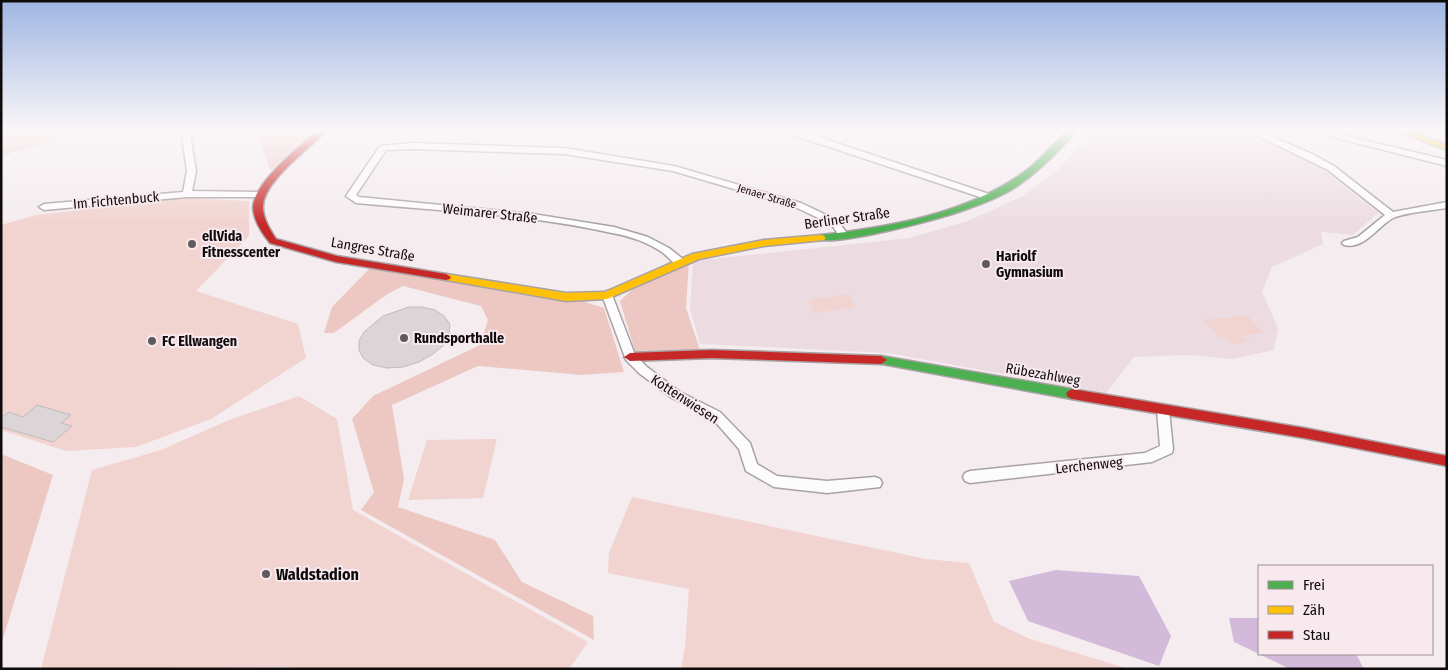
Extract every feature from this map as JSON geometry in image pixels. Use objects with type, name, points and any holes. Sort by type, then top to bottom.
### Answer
[{"type":"street","points":[[187,194],[192,181],[192,162]]},
{"type":"street","points":[[259,196],[290,162]]},
{"type":"street","name":"Weimarer Straße","points":[[373,162],[351,196],[356,200],[533,217],[614,230],[645,239],[666,250],[680,262]]},
{"type":"street","name":"Jenaer Straße","points":[[630,162],[674,169],[798,205],[834,222],[844,236]]},
{"type":"street","points":[[886,162],[989,197]]},
{"type":"street","name":"Berliner Straße","points":[[607,295],[696,256],[764,243],[844,236],[921,221],[989,197],[1027,175],[1040,162]]},
{"type":"street","points":[[1319,162],[1331,168],[1390,215]]},
{"type":"street","name":"Im Fichtenbuck","points":[[44,207],[187,194],[259,196]]},
{"type":"street","name":"Langres Straße","points":[[259,196],[258,206],[264,227],[273,241],[336,259],[566,297],[607,295]]},
{"type":"street","points":[[1347,243],[1361,239],[1390,215],[1447,205]]},
{"type":"street","name":"Kottenwiesen","points":[[607,295],[630,357],[643,370],[676,395],[716,415],[744,447],[751,467],[774,481],[827,487],[875,483]]},
{"type":"street","name":"Rübezahlweg","points":[[630,357],[720,354],[888,360],[1447,460]]},
{"type":"street","name":"Lerchenweg","points":[[970,477],[1147,458],[1167,449],[1163,410]]},
{"type":"shaded area","points":[[267,162],[279,162],[270,170]]},
{"type":"shaded area","name":"Hariolf Gymnasium","points":[[1065,162],[1310,162],[1325,171],[1378,213],[1353,235],[1321,232],[1323,244],[1272,267],[1262,292],[1278,328],[1274,350],[1232,359],[1190,355],[1134,357],[1106,393],[889,353],[700,344],[690,309],[693,261],[909,238],[968,221],[1023,196],[1058,170]]},
{"type":"shaded area","name":"FC Ellwangen","points":[[184,198],[249,201],[249,236],[196,291],[298,324],[306,358],[211,419],[136,447],[66,451],[1,430],[1,225],[36,215]]},
{"type":"shaded area","points":[[689,262],[686,308],[700,350],[635,351],[620,301],[632,290]]},
{"type":"shaded area","points":[[371,267],[525,295],[582,301],[604,308],[624,372],[581,375],[478,366],[392,405],[404,479],[398,507],[495,540],[522,582],[593,616],[594,640],[361,510],[374,492],[352,419],[373,396],[480,345],[488,320],[481,306],[403,286],[386,295],[334,333],[324,333],[332,307]]},
{"type":"shaded area","points":[[849,294],[855,307],[815,313],[809,300]]},
{"type":"shaded area","points":[[1247,315],[1263,333],[1243,335],[1249,342],[1232,344],[1225,337],[1220,338],[1204,320]]},
{"type":"shaded area","name":"Waldstadion","points":[[299,396],[337,419],[353,510],[588,642],[569,669],[293,669],[291,667],[41,669],[92,470],[161,450],[229,420]]},
{"type":"shaded area","points":[[497,439],[483,498],[408,500],[427,440]]},
{"type":"shaded area","points":[[1,454],[53,475],[1,645]]},
{"type":"shaded area","points":[[632,497],[926,559],[969,563],[994,622],[1030,639],[1129,669],[681,669],[685,646],[689,589],[608,573],[609,553]]},
{"type":"shaded area","points":[[1056,570],[1139,576],[1171,636],[1159,666],[1028,621],[1009,581]]},
{"type":"shaded area","points":[[1229,618],[1258,618],[1258,654],[1234,642]]},
{"type":"shaded area","points":[[1261,655],[1357,655],[1364,669],[1290,669]]},
{"type":"building","name":"Rundsporthalle","points":[[409,307],[435,310],[444,316],[450,324],[449,334],[444,345],[419,362],[403,367],[387,368],[373,365],[363,358],[359,350],[359,341],[364,332],[383,316]]},
{"type":"building","points":[[37,405],[71,415],[61,423],[72,426],[53,442],[1,427],[1,418],[9,412],[23,417]]},
{"type":"traffic: fast","points":[[821,238],[900,225],[958,209],[985,199],[1009,187],[1042,162]]},
{"type":"traffic: fast","points":[[881,360],[1072,394]]},
{"type":"traffic: slow","points":[[446,277],[566,297],[607,295],[696,256],[764,243],[821,238]]},
{"type":"traffic: jam","points":[[289,162],[267,187],[258,205],[260,219],[273,241],[336,259],[446,277]]},
{"type":"traffic: jam","points":[[630,357],[711,354],[881,360]]},
{"type":"traffic: jam","points":[[1072,394],[1304,433],[1447,461]]},
{"type":"place","name":"ellVida Fitnesscenter","points":[[192,244]]},
{"type":"place","name":"Hariolf Gymnasium","points":[[986,264]]},
{"type":"place","name":"Rundsporthalle","points":[[404,338]]},
{"type":"place","name":"FC Ellwangen","points":[[152,341]]},
{"type":"place","name":"Waldstadion","points":[[266,574]]}]
